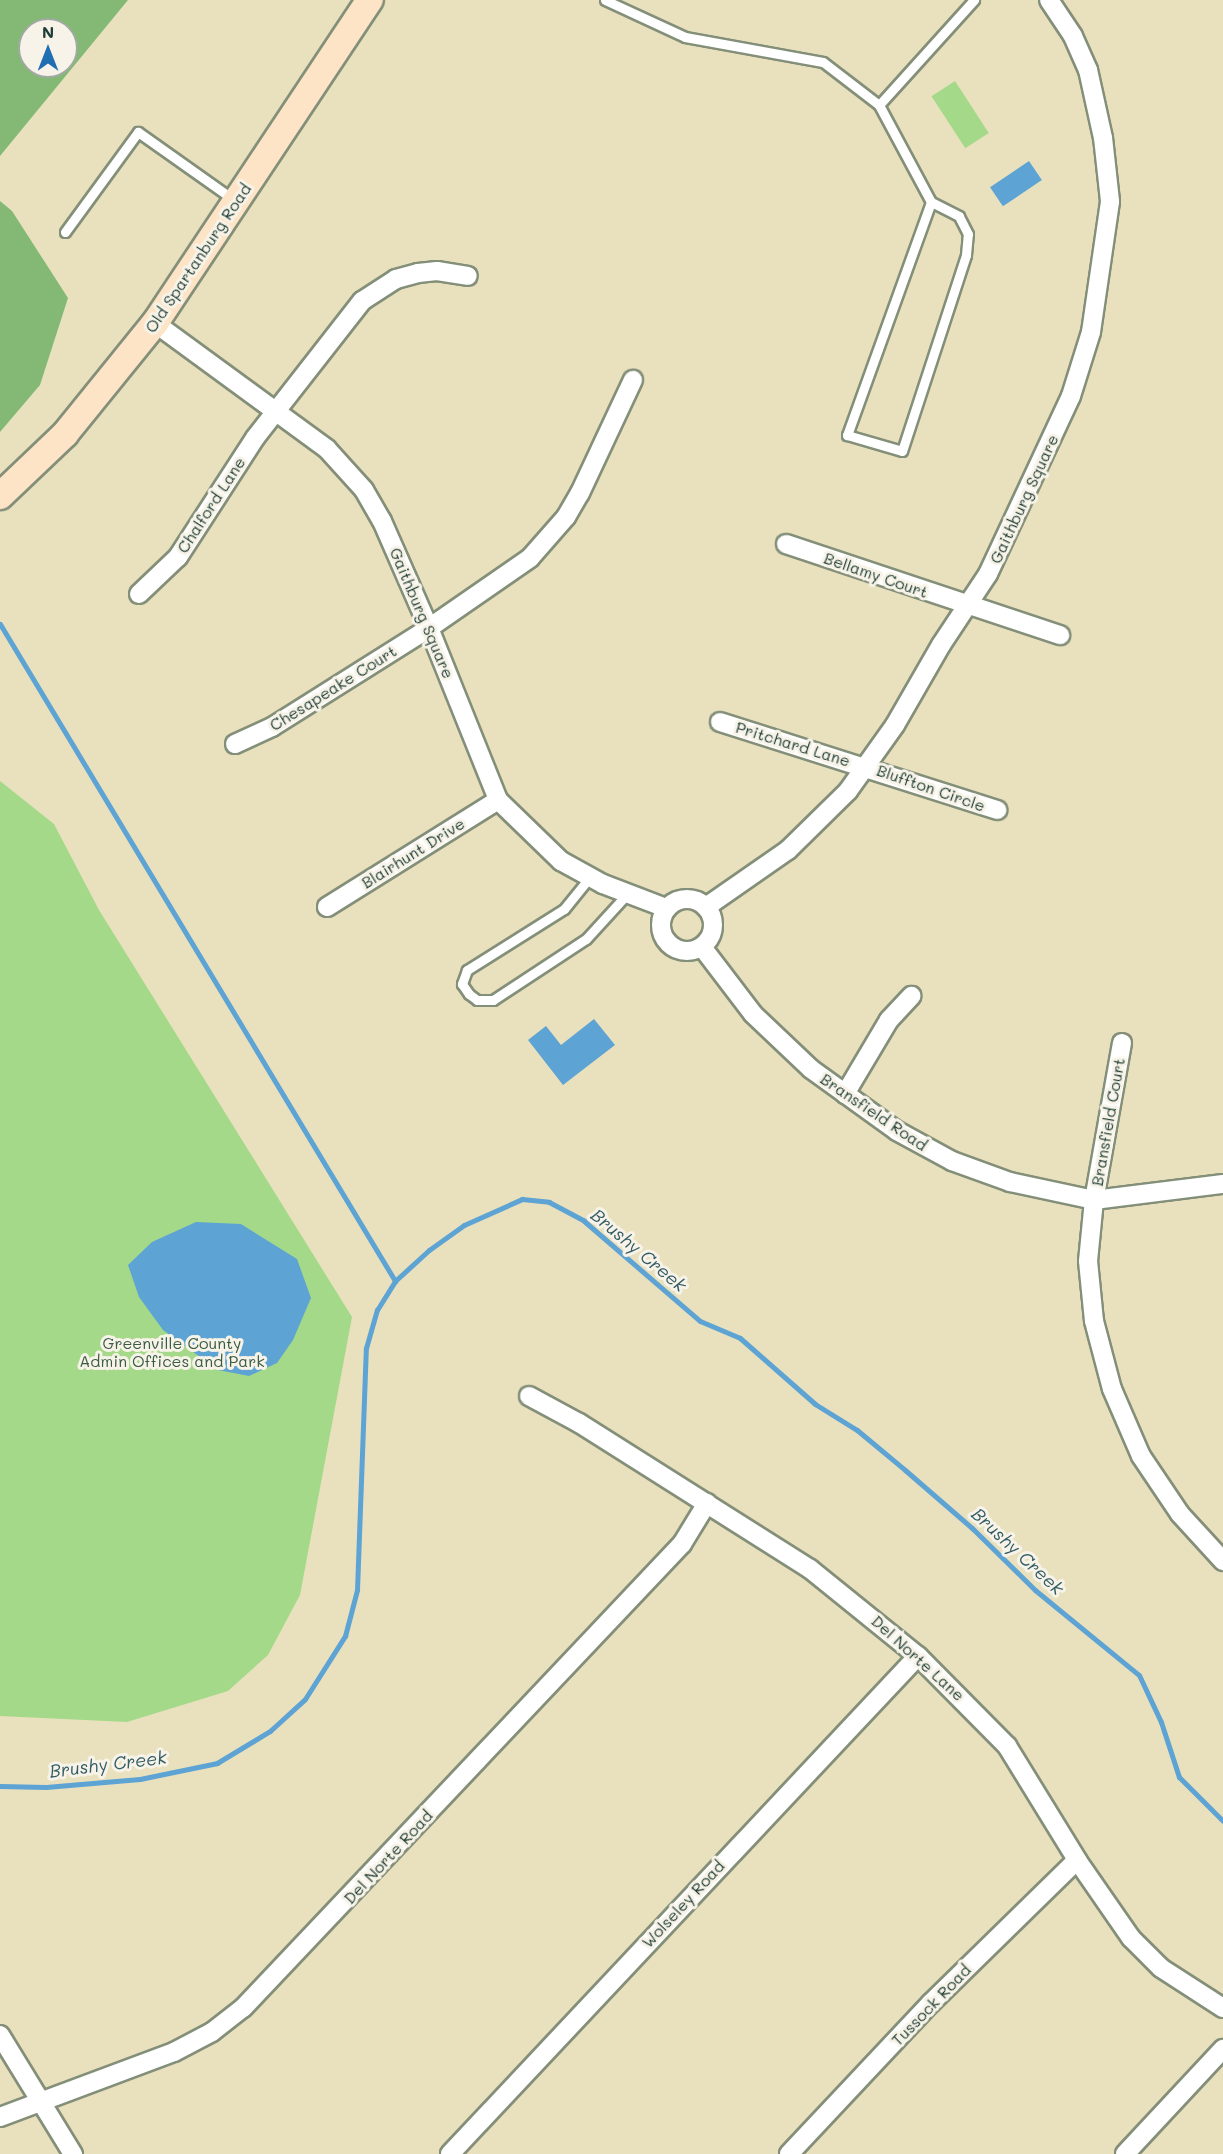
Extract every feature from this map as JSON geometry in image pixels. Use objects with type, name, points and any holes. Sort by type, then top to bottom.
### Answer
[{"type":"main road","name":"Old Spartanburg Road","points":[[0,496],[87,409],[155,323],[370,0]]},
{"type":"street","name":"Gaithburg Square","points":[[706,907],[756,876],[813,828],[866,766],[896,725],[988,574],[1025,500],[1071,396],[1092,333],[1107,239],[1108,173],[1095,94],[1081,53],[1049,0]]},
{"type":"street","name":"Chalford Lane","points":[[139,594],[178,557],[277,411],[350,315],[374,291],[418,273],[437,271],[468,276]]},
{"type":"street","name":"Gaithburg Square","points":[[155,323],[327,448],[364,490],[382,521],[429,628],[498,800],[545,848],[590,877],[666,908]]},
{"type":"street","name":"Chesapeake Court","points":[[236,744],[272,727],[504,579],[550,537],[579,493],[633,380]]},
{"type":"street","name":"Bellamy Court","points":[[786,544],[1060,635]]},
{"type":"street","name":"Pritchard Lane","points":[[720,722],[866,766]]},
{"type":"street","name":"Bluffton Circle","points":[[866,766],[997,810]]},
{"type":"street","name":"Blairhunt Drive","points":[[327,907],[498,800]]},
{"type":"street","points":[[682,899],[706,907],[713,928],[702,947],[677,950],[664,940],[660,923],[666,908],[682,899]]},
{"type":"street","name":"Bransfield Road","points":[[702,947],[771,1034],[845,1094],[897,1131],[952,1161],[1010,1182],[1094,1200],[1223,1184]]},
{"type":"street","points":[[845,1094],[889,1020],[911,996]]},
{"type":"street","name":"Bransfield Court","points":[[1094,1200],[1122,1043]]},
{"type":"street","points":[[1094,1200],[1090,1288],[1094,1321],[1112,1389],[1158,1485],[1223,1561]]},
{"type":"street","name":"Del Norte Lane","points":[[529,1396],[707,1503],[810,1569],[918,1656],[1007,1746],[1077,1860],[1131,1938],[1161,1968],[1223,2008]]},
{"type":"street","name":"Del Norte Road","points":[[0,2117],[174,2052],[212,2032],[243,2008],[682,1544],[707,1503]]},
{"type":"street","name":"Wolseley Road","points":[[450,2154],[918,1656]]},
{"type":"street","name":"Tussock Road","points":[[789,2154],[931,2003],[1077,1860]]},
{"type":"street","points":[[0,2035],[73,2154]]},
{"type":"street","points":[[1125,2154],[1223,2049]]},
{"type":"lane","points":[[605,0],[686,37],[823,62],[879,105],[931,202],[959,216],[968,234],[966,255],[902,451],[847,435],[931,202]]},
{"type":"lane","points":[[879,105],[974,0]]},
{"type":"lane","points":[[65,232],[138,132],[236,201]]},
{"type":"lane","points":[[590,877],[564,909],[467,970],[462,984],[469,994],[477,1000],[494,1000],[586,939],[628,893]]},
{"type":"green space","points":[[0,0],[128,0],[78,61],[78,18],[18,18],[18,78],[64,78],[0,156]]},
{"type":"green space","points":[[955,81],[989,133],[965,148],[932,96]]},
{"type":"green space","points":[[0,201],[12,211],[68,298],[40,385],[0,432]]},
{"type":"green space","name":"Greenville County Admin Offices and Park","points":[[0,781],[54,824],[99,910],[352,1317],[300,1595],[268,1655],[228,1691],[127,1722],[0,1716]]},
{"type":"water","points":[[1029,161],[1042,180],[1003,206],[990,187]]},
{"type":"water","points":[[594,1019],[615,1045],[563,1085],[528,1040],[546,1026],[561,1045]]},
{"type":"water","points":[[196,1222],[241,1224],[297,1259],[311,1298],[293,1340],[277,1363],[249,1376],[218,1370],[163,1330],[139,1297],[128,1265],[152,1242]]},
{"type":"waterway","points":[[0,624],[395,1281]]},
{"type":"waterway","name":"Brushy Creek","points":[[0,1786],[46,1787],[140,1779],[217,1763],[270,1731],[305,1699],[345,1636],[357,1590],[366,1348],[377,1310],[395,1281],[429,1250],[464,1225],[522,1199],[549,1202],[584,1221],[700,1321],[740,1338],[815,1404],[857,1430],[905,1470],[972,1528],[1035,1590],[1139,1675],[1161,1722],[1179,1777],[1223,1821]]}]
